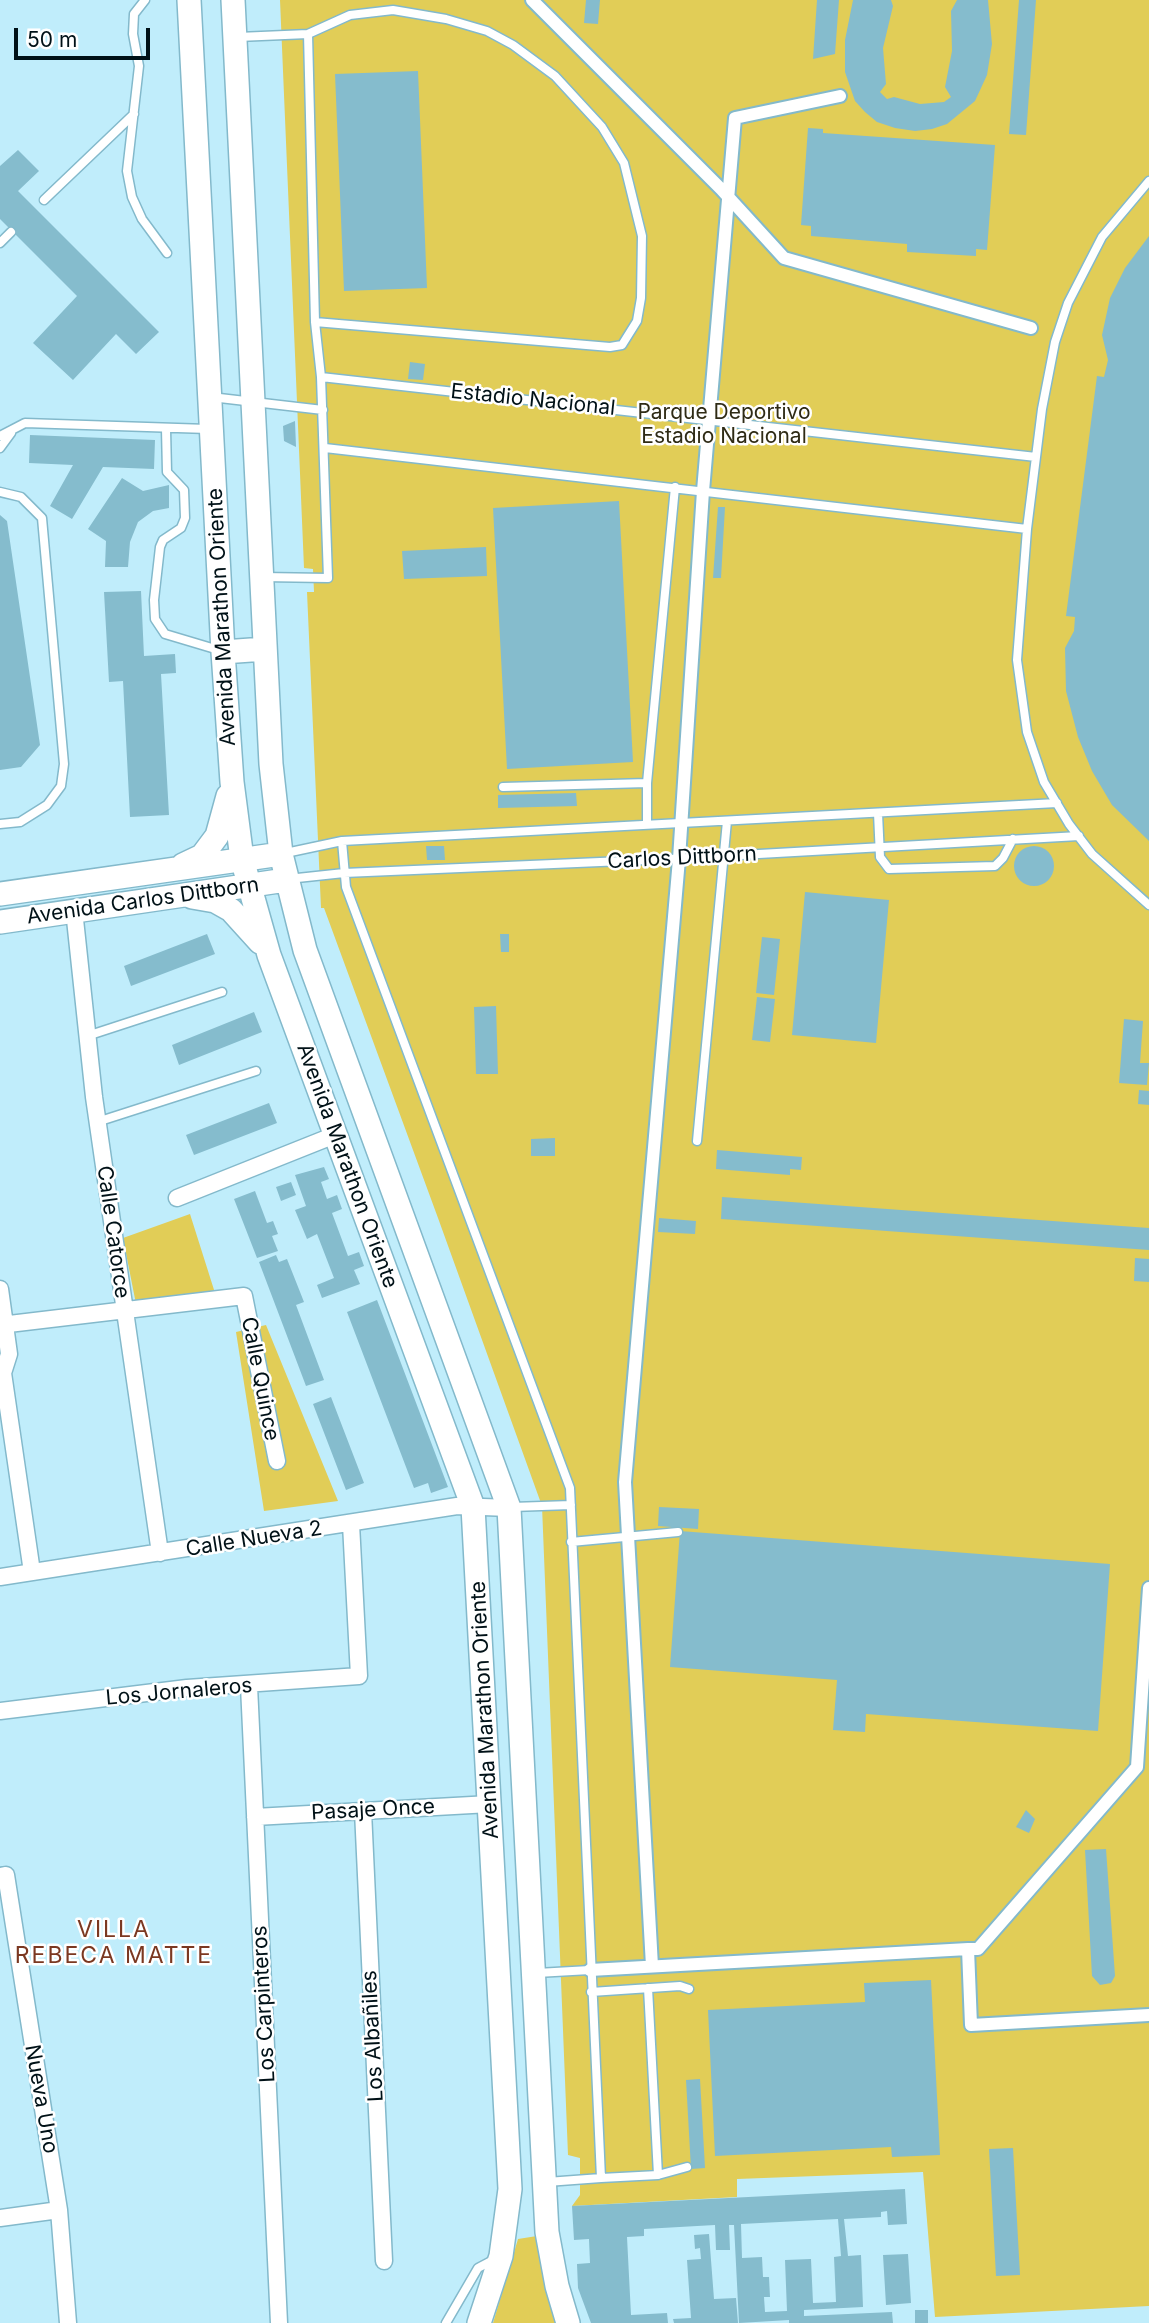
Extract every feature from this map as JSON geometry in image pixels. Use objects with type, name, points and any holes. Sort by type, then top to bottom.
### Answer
[{"type":"main road","name":"Avenida Marathon Oriente","points":[[189,0],[223,652],[232,782],[243,859],[269,955],[473,1507],[510,2189],[501,2256],[479,2322]]},
{"type":"main road","name":"Avenida Marathon Oriente","points":[[233,0],[271,764],[281,854],[305,950],[509,1508],[544,2182],[551,2262],[568,2323]]},
{"type":"main road","points":[[223,652],[265,649]]},
{"type":"main road","points":[[173,869],[202,856],[217,836],[232,782]]},
{"type":"main road","name":"Avenida Carlos Dittborn","points":[[0,894],[281,854]]},
{"type":"main road","name":"Avenida Carlos Dittborn","points":[[0,922],[286,880]]},
{"type":"main road","points":[[175,895],[215,901],[231,910],[247,924],[269,955]]},
{"type":"main road","points":[[394,1292],[426,1279]]},
{"type":"street","points":[[531,0],[730,198],[784,258],[1031,328]]},
{"type":"street","points":[[652,1966],[625,1482],[679,859],[703,491],[735,118],[840,96]]},
{"type":"street","name":"Calle Catorce","points":[[74,910],[97,1122],[160,1553]]},
{"type":"street","points":[[177,1198],[335,1135]]},
{"type":"street","points":[[0,1289],[9,1354],[3,1373],[32,1573]]},
{"type":"street","name":"Calle Quince","points":[[124,1312],[244,1296],[277,1461]]},
{"type":"street","points":[[3,1325],[124,1312]]},
{"type":"street","name":"Calle Nueva 2","points":[[0,1577],[457,1506],[509,1508]]},
{"type":"street","name":"Los Jornaleros","points":[[0,1712],[187,1688],[249,1686],[359,1676],[351,1524]]},
{"type":"street","points":[[590,1970],[978,1949],[1137,1767],[1149,1588]]},
{"type":"street","name":"Los Carpinteros","points":[[249,1686],[279,2323]]},
{"type":"street","name":"Pasaje Once","points":[[255,1817],[490,1804]]},
{"type":"street","name":"Los Albañiles","points":[[363,1811],[384,2261]]},
{"type":"street","name":"Nueva Uno","points":[[3,1875],[59,2210],[68,2323]]},
{"type":"street","points":[[968,1949],[971,2025],[1149,2015]]},
{"type":"street","points":[[0,2218],[59,2210]]},
{"type":"lane","points":[[145,0],[134,14],[133,34],[139,66],[127,171],[132,197],[142,219],[167,253]]},
{"type":"lane","points":[[235,37],[308,34],[350,15],[393,10],[446,19],[487,32],[513,45],[555,76],[602,127],[624,163],[642,236],[642,298],[634,329],[622,345],[610,347],[316,322]]},
{"type":"lane","points":[[261,577],[328,578],[325,448],[316,322],[308,34]]},
{"type":"lane","points":[[44,200],[134,114]]},
{"type":"lane","points":[[1149,181],[1102,237],[1068,303],[1055,342],[1027,529],[1020,600],[1019,682],[1027,732],[1044,782],[1056,803],[1092,854],[1149,905]]},
{"type":"lane","points":[[0,244],[11,232]]},
{"type":"lane","name":"Estadio Nacional","points":[[321,377],[1036,457]]},
{"type":"lane","points":[[211,397],[323,410]]},
{"type":"lane","points":[[0,436],[25,424],[212,429]]},
{"type":"lane","points":[[0,448],[7,436],[25,424]]},
{"type":"lane","points":[[166,429],[167,472],[184,490],[185,517],[181,527],[163,540],[160,547],[154,600],[155,619],[165,634],[223,652]]},
{"type":"lane","points":[[325,448],[1027,529]]},
{"type":"lane","points":[[647,824],[647,783],[675,487]]},
{"type":"lane","points":[[0,492],[22,497],[42,517],[64,764],[61,786],[47,805],[20,821],[0,824]]},
{"type":"lane","points":[[503,787],[647,783]]},
{"type":"lane","name":"Carlos Dittborn","points":[[281,854],[342,841],[1056,803]]},
{"type":"lane","points":[[878,813],[881,863],[889,869],[992,866],[1001,861],[1013,839]]},
{"type":"lane","points":[[697,1141],[727,821]]},
{"type":"lane","name":"Carlos Dittborn","points":[[286,880],[344,873],[679,859],[1079,836]]},
{"type":"lane","points":[[342,841],[346,887],[569,1488],[601,2178]]},
{"type":"lane","points":[[87,1036],[222,992]]},
{"type":"lane","points":[[97,1122],[257,1071]]},
{"type":"lane","points":[[509,1508],[571,1505]]},
{"type":"lane","points":[[571,1542],[678,1532]]},
{"type":"lane","points":[[534,1973],[590,1970]]},
{"type":"lane","points":[[591,1992],[648,1988],[689,1989]]},
{"type":"lane","points":[[648,1988],[658,2175]]},
{"type":"lane","points":[[544,2182],[658,2175],[687,2167]]},
{"type":"lane","points":[[446,2323],[478,2268],[501,2256]]},
{"type":"green space","name":"Parque Deportivo Estadio Nacional","points":[[280,0],[1149,0],[1149,2306],[935,2317],[923,2172],[737,2179],[737,2197],[572,2206],[580,2195],[580,2158],[568,2155],[542,1506],[324,908],[321,908],[307,592],[314,592],[313,569],[304,568]]},
{"type":"green space","points":[[190,1214],[215,1293],[136,1304],[123,1238]]},
{"type":"green space","points":[[266,1325],[338,1501],[264,1511],[236,1332]]},
{"type":"green space","points":[[537,2236],[557,2323],[493,2323],[518,2239]]},
{"type":"building","points":[[586,0],[600,0],[598,24],[584,23]]},
{"type":"building","points":[[817,0],[839,0],[835,54],[813,59]]},
{"type":"building","points":[[853,0],[891,0],[893,6],[883,48],[886,84],[880,92],[887,99],[894,97],[920,104],[944,102],[951,97],[945,87],[952,51],[951,11],[957,0],[988,0],[992,44],[987,75],[975,101],[947,124],[932,129],[915,131],[877,122],[855,101],[845,72],[845,40]]},
{"type":"building","points":[[1019,0],[1036,0],[1026,135],[1009,134]]},
{"type":"building","points":[[418,71],[427,288],[344,291],[335,74]]},
{"type":"building","points":[[808,128],[823,129],[823,133],[995,145],[987,250],[976,249],[976,256],[907,252],[907,244],[811,236],[811,226],[801,225]]},
{"type":"building","points":[[18,150],[39,171],[18,191],[159,332],[136,354],[116,334],[73,380],[33,343],[77,296],[0,219],[0,166]]},
{"type":"building","points":[[1149,236],[1149,841],[1112,805],[1092,771],[1078,737],[1066,691],[1065,648],[1074,631],[1075,617],[1066,616],[1097,376],[1104,377],[1108,360],[1102,335],[1110,298],[1125,268]]},
{"type":"building","points":[[410,362],[425,364],[423,380],[408,379]]},
{"type":"building","points":[[295,421],[296,447],[284,441],[283,426]]},
{"type":"building","points":[[30,435],[155,440],[154,469],[103,467],[72,519],[50,506],[73,465],[29,463]]},
{"type":"building","points":[[122,478],[143,491],[169,485],[169,508],[153,511],[138,522],[130,542],[128,567],[105,567],[106,541],[88,529]]},
{"type":"building","points":[[619,501],[633,762],[507,769],[493,508]]},
{"type":"building","points":[[718,507],[725,507],[721,578],[713,578]]},
{"type":"building","points":[[0,515],[7,521],[40,745],[21,767],[0,770]]},
{"type":"building","points":[[486,547],[487,576],[404,579],[402,551]]},
{"type":"building","points":[[141,591],[144,656],[175,654],[176,673],[161,674],[169,815],[130,817],[123,681],[109,682],[104,592]]},
{"type":"building","points":[[576,793],[577,806],[498,808],[498,795]]},
{"type":"building","points":[[426,846],[444,846],[445,860],[427,860]]},
{"type":"building","points":[[1034,846],[1042,847],[1048,852],[1053,858],[1053,874],[1048,880],[1042,885],[1034,886],[1026,885],[1020,880],[1015,874],[1014,866],[1015,858],[1020,852],[1026,847]]},
{"type":"building","points":[[805,892],[889,900],[876,1043],[792,1035]]},
{"type":"building","points":[[207,934],[215,954],[131,986],[124,966]]},
{"type":"building","points":[[500,934],[509,934],[509,952],[501,952]]},
{"type":"building","points":[[762,937],[780,939],[774,995],[756,993]]},
{"type":"building","points":[[757,997],[775,999],[770,1042],[752,1040]]},
{"type":"building","points":[[496,1006],[498,1074],[476,1074],[474,1007]]},
{"type":"building","points":[[254,1012],[262,1032],[179,1065],[172,1045]]},
{"type":"building","points":[[1124,1019],[1143,1021],[1140,1063],[1149,1063],[1147,1085],[1119,1083]]},
{"type":"building","points":[[1139,1090],[1149,1091],[1149,1105],[1138,1104]]},
{"type":"building","points":[[269,1103],[277,1123],[194,1155],[186,1135]]},
{"type":"building","points":[[555,1138],[555,1156],[531,1156],[531,1139]]},
{"type":"building","points":[[717,1150],[802,1157],[801,1170],[790,1169],[790,1175],[716,1169]]},
{"type":"building","points":[[324,1167],[329,1179],[321,1182],[327,1199],[337,1195],[342,1209],[332,1213],[348,1256],[359,1252],[364,1266],[354,1270],[360,1284],[322,1298],[317,1285],[334,1278],[317,1234],[307,1239],[295,1210],[306,1206],[295,1175]]},
{"type":"building","points":[[291,1182],[296,1195],[281,1201],[276,1187]]},
{"type":"building","points":[[255,1191],[267,1223],[273,1221],[278,1234],[272,1236],[278,1251],[257,1258],[234,1199]]},
{"type":"building","points":[[722,1197],[1149,1228],[1149,1250],[721,1219]]},
{"type":"building","points":[[659,1218],[696,1221],[695,1234],[658,1232]]},
{"type":"building","points":[[276,1255],[279,1262],[287,1259],[304,1302],[296,1305],[324,1380],[306,1386],[259,1262]]},
{"type":"building","points":[[1135,1258],[1149,1259],[1149,1282],[1134,1281]]},
{"type":"building","points":[[377,1300],[448,1487],[431,1493],[428,1483],[414,1488],[347,1312]]},
{"type":"building","points":[[331,1397],[364,1483],[346,1490],[313,1404]]},
{"type":"building","points":[[659,1507],[699,1509],[698,1529],[658,1526]]},
{"type":"building","points":[[680,1531],[1110,1564],[1098,1731],[866,1714],[865,1732],[833,1730],[837,1680],[670,1667]]},
{"type":"building","points":[[1026,1810],[1035,1819],[1029,1833],[1016,1827]]},
{"type":"building","points":[[1106,1849],[1115,1976],[1111,1983],[1100,1985],[1092,1976],[1085,1850]]},
{"type":"building","points":[[931,1980],[940,2155],[892,2157],[891,2147],[715,2156],[708,2010],[865,2002],[864,1983]]},
{"type":"building","points":[[700,2079],[705,2168],[691,2169],[686,2080]]},
{"type":"building","points":[[1013,2148],[1020,2275],[996,2276],[989,2149]]},
{"type":"building","points":[[905,2189],[907,2224],[888,2225],[887,2211],[881,2212],[881,2217],[844,2219],[848,2256],[861,2255],[863,2307],[804,2310],[804,2316],[892,2312],[893,2323],[789,2323],[789,2320],[739,2323],[734,2225],[729,2225],[730,2250],[716,2250],[715,2225],[644,2229],[644,2236],[627,2237],[631,2315],[667,2313],[668,2323],[591,2323],[578,2288],[577,2264],[590,2263],[589,2239],[574,2240],[572,2206]],"holes":[[[838,2219],[841,2256],[834,2257],[836,2302],[813,2303],[811,2259],[785,2260],[787,2311],[765,2312],[764,2297],[770,2297],[769,2277],[763,2277],[762,2257],[742,2258],[741,2224]]]},
{"type":"building","points":[[709,2234],[714,2299],[736,2298],[738,2323],[674,2323],[673,2319],[691,2318],[687,2260],[701,2259],[700,2248],[695,2249],[694,2235]]},
{"type":"building","points":[[908,2254],[911,2303],[886,2305],[883,2255]]},
{"type":"building","points":[[915,2310],[928,2310],[928,2323],[915,2323]]},
{"type":"district","name":"VILLA REBECA MATTE","points":[[114,1943]]}]
